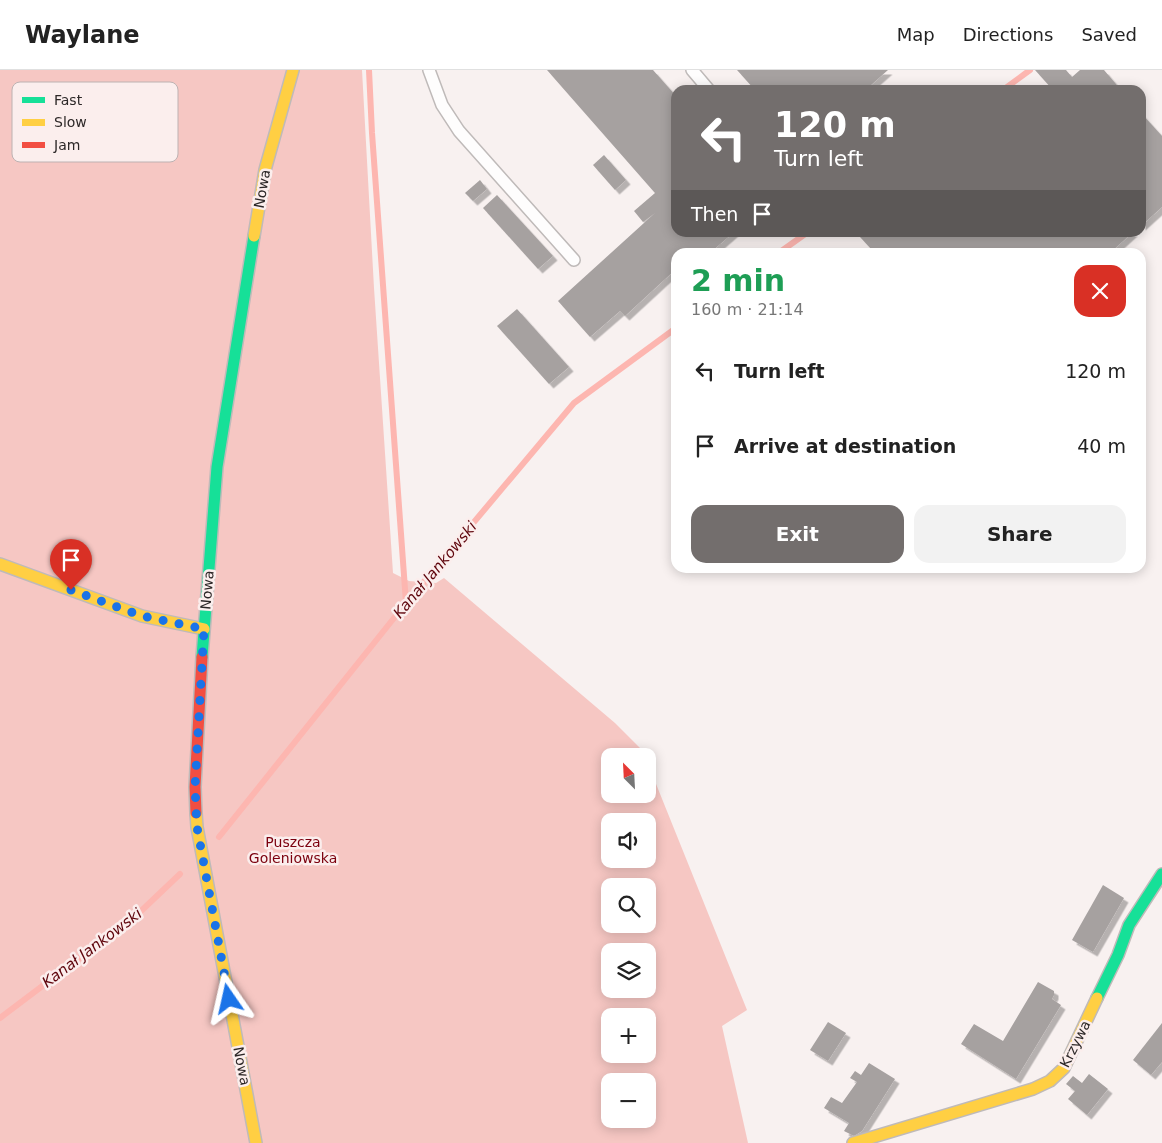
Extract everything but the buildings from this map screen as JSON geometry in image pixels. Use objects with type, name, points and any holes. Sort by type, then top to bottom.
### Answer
[{"type":"street","name":"Nowa","points":[[256,1143],[197,827],[195,787],[204,629],[218,458],[265,170],[293,70]]},
{"type":"street","points":[[0,564],[142,616],[204,629]]},
{"type":"street","name":"Krzywa","points":[[853,1143],[1033,1089],[1050,1081],[1064,1068],[1118,955],[1130,925],[1162,874]]},
{"type":"lane","points":[[429,70],[442,105],[459,131],[574,260]]},
{"type":"lane","points":[[692,70],[705,85]]},
{"type":"green space","name":"Puszcza Goleniowska","points":[[0,70],[362,70],[393,573],[409,581],[436,583],[444,578],[615,723],[640,748],[601,748],[601,803],[656,803],[656,784],[747,1010],[722,1026],[748,1143],[0,1143]]},
{"type":"waterway","points":[[369,70],[406,603]]},
{"type":"waterway","name":"Kanał Jankowski","points":[[1010,85],[1030,70]]},
{"type":"waterway","name":"Kanał Jankowski","points":[[786,248],[801,237]]},
{"type":"waterway","name":"Kanał Jankowski","points":[[219,837],[406,603],[574,403],[671,332]]},
{"type":"waterway","name":"Kanał Jankowski","points":[[0,1018],[139,913],[180,874]]},
{"type":"traffic: fast","points":[[202,657],[217,467],[254,236]]},
{"type":"traffic: fast","points":[[1097,998],[1118,955],[1129,925],[1162,874]]},
{"type":"traffic: slow","points":[[254,236],[265,170],[293,70]]},
{"type":"traffic: slow","points":[[0,564],[142,616],[204,629]]},
{"type":"traffic: slow","points":[[196,813],[197,827],[256,1143]]},
{"type":"traffic: slow","points":[[853,1143],[1033,1089],[1050,1081],[1064,1068],[1097,998]]},
{"type":"traffic: jam","points":[[196,813],[195,787],[202,657]]},
{"type":"route","points":[[71,590],[142,616],[204,629],[195,787],[197,827],[229,999]]}]
